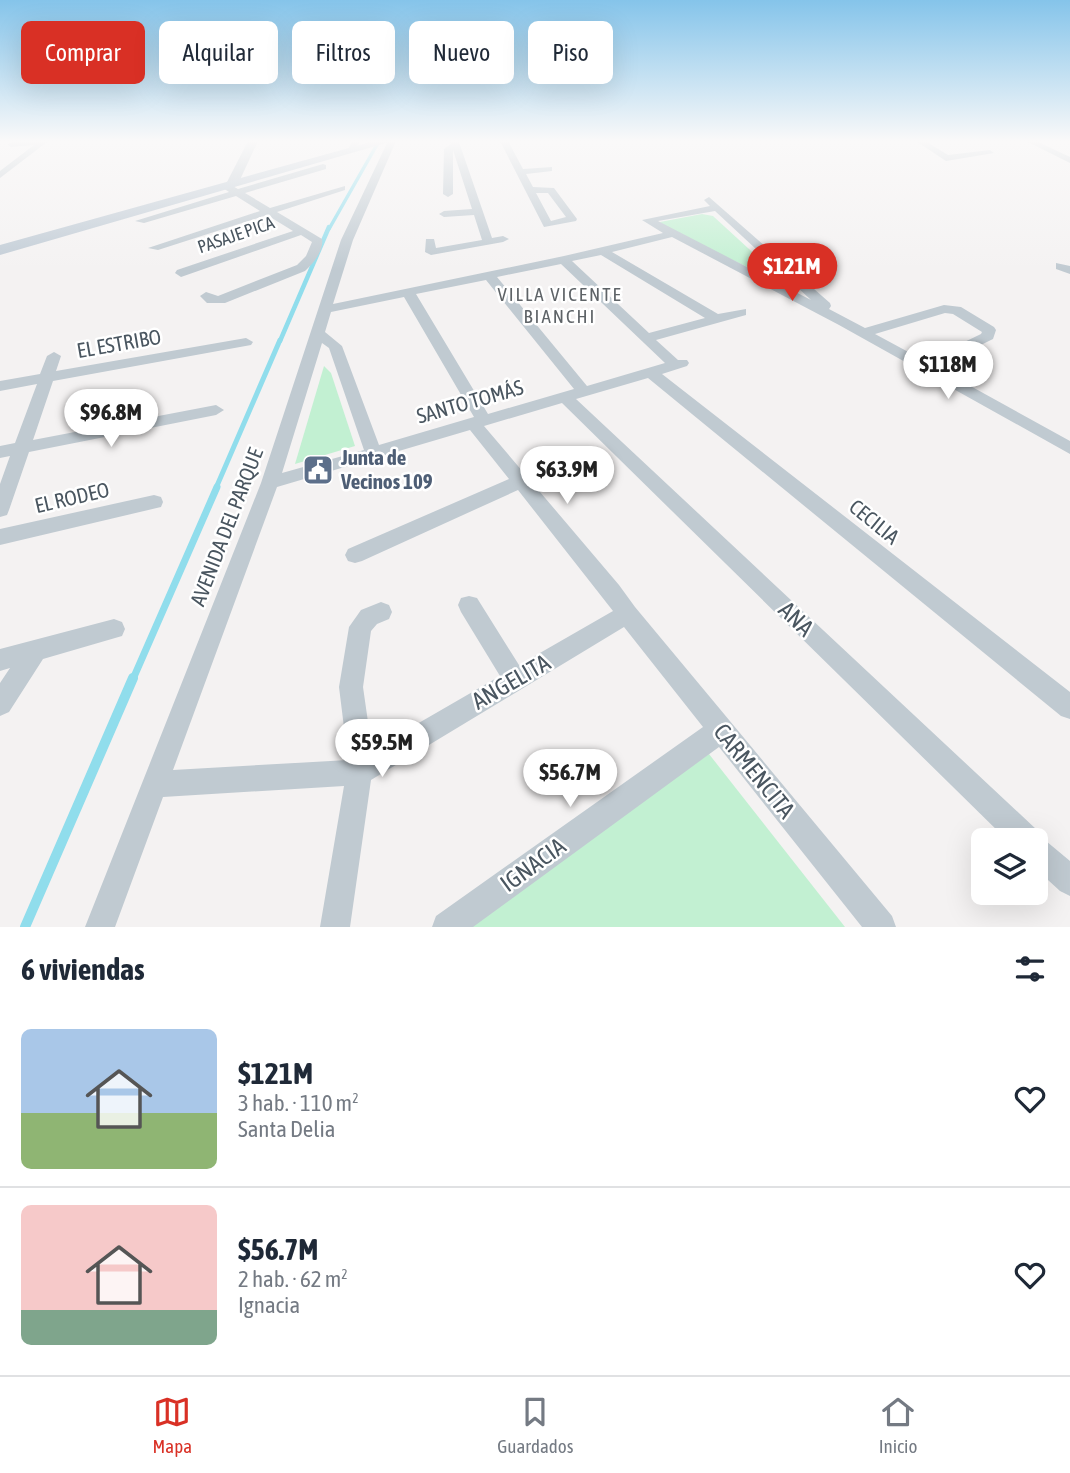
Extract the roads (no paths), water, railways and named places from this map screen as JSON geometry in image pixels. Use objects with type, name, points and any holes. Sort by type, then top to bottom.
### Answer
[{"type":"main road","points":[[0,250],[241,184]]},
{"type":"street","points":[[140,221],[244,184]]},
{"type":"street","name":"AVENIDA DEL PARQUE","points":[[100,927],[270,483],[327,309],[363,184]]},
{"type":"street","points":[[444,184],[443,194],[471,192]]},
{"type":"street","points":[[468,184],[488,242]]},
{"type":"street","points":[[527,184],[548,225],[572,218],[551,190],[530,190]]},
{"type":"street","points":[[206,296],[217,301],[301,268],[307,263],[318,241],[232,187]]},
{"type":"street","points":[[154,248],[342,188]]},
{"type":"street","points":[[705,197],[844,322]]},
{"type":"street","points":[[717,208],[647,220],[844,322],[1070,448]]},
{"type":"street","points":[[444,214],[478,212]]},
{"type":"street","name":"PASAJE PICA","points":[[181,273],[302,231]]},
{"type":"street","points":[[327,309],[564,260],[672,234]]},
{"type":"street","points":[[430,241],[431,253],[503,239]]},
{"type":"street","points":[[603,251],[716,319]]},
{"type":"street","points":[[564,260],[646,338],[741,312]]},
{"type":"street","name":"ANA","points":[[489,275],[574,395],[1015,828]]},
{"type":"street","points":[[772,286],[785,288],[796,279]]},
{"type":"street","name":"CARMENCITA","points":[[408,292],[478,421],[521,481],[612,590],[627,614],[881,927]]},
{"type":"street","points":[[863,333],[944,309],[956,310],[989,330],[988,336],[924,367]]},
{"type":"street","points":[[319,334],[335,346],[373,452]]},
{"type":"street","name":"SANTO TOMÁS","points":[[270,483],[678,364],[646,338]]},
{"type":"street","name":"EL ESTRIBO","points":[[0,386],[246,342]]},
{"type":"street","points":[[0,510],[54,356]]},
{"type":"street","name":"CECILIA","points":[[650,372],[1070,707]]},
{"type":"street","points":[[0,452],[216,410]]},
{"type":"street","points":[[355,555],[521,481]]},
{"type":"street","name":"EL RODEO","points":[[0,537],[154,502]]},
{"type":"street","points":[[469,605],[515,680]]},
{"type":"street","points":[[335,927],[360,772],[361,749],[353,715],[351,687],[360,627],[369,617],[381,612]]},
{"type":"street","name":"ANGELITA","points":[[360,772],[627,614]]},
{"type":"street","points":[[0,660],[114,629]]},
{"type":"street","points":[[0,704],[36,650]]},
{"type":"street","name":"IGNACIA","points":[[447,927],[722,730]]},
{"type":"street","points":[[154,785],[360,772]]},
{"type":"street","points":[[1048,860],[1070,881]]},
{"type":"waterway","points":[[329,229],[354,184]]},
{"type":"waterway","points":[[280,341],[329,227]]},
{"type":"waterway","points":[[216,488],[280,340]]},
{"type":"waterway","points":[[133,679],[217,487]]},
{"type":"waterway","points":[[25,927],[133,678]]},
{"type":"place","name":"Junta de Vecinos 109","points":[[318,470]]},
{"type":"district","name":"VILLA VICENTE BIANCHI","points":[[560,305]]}]
